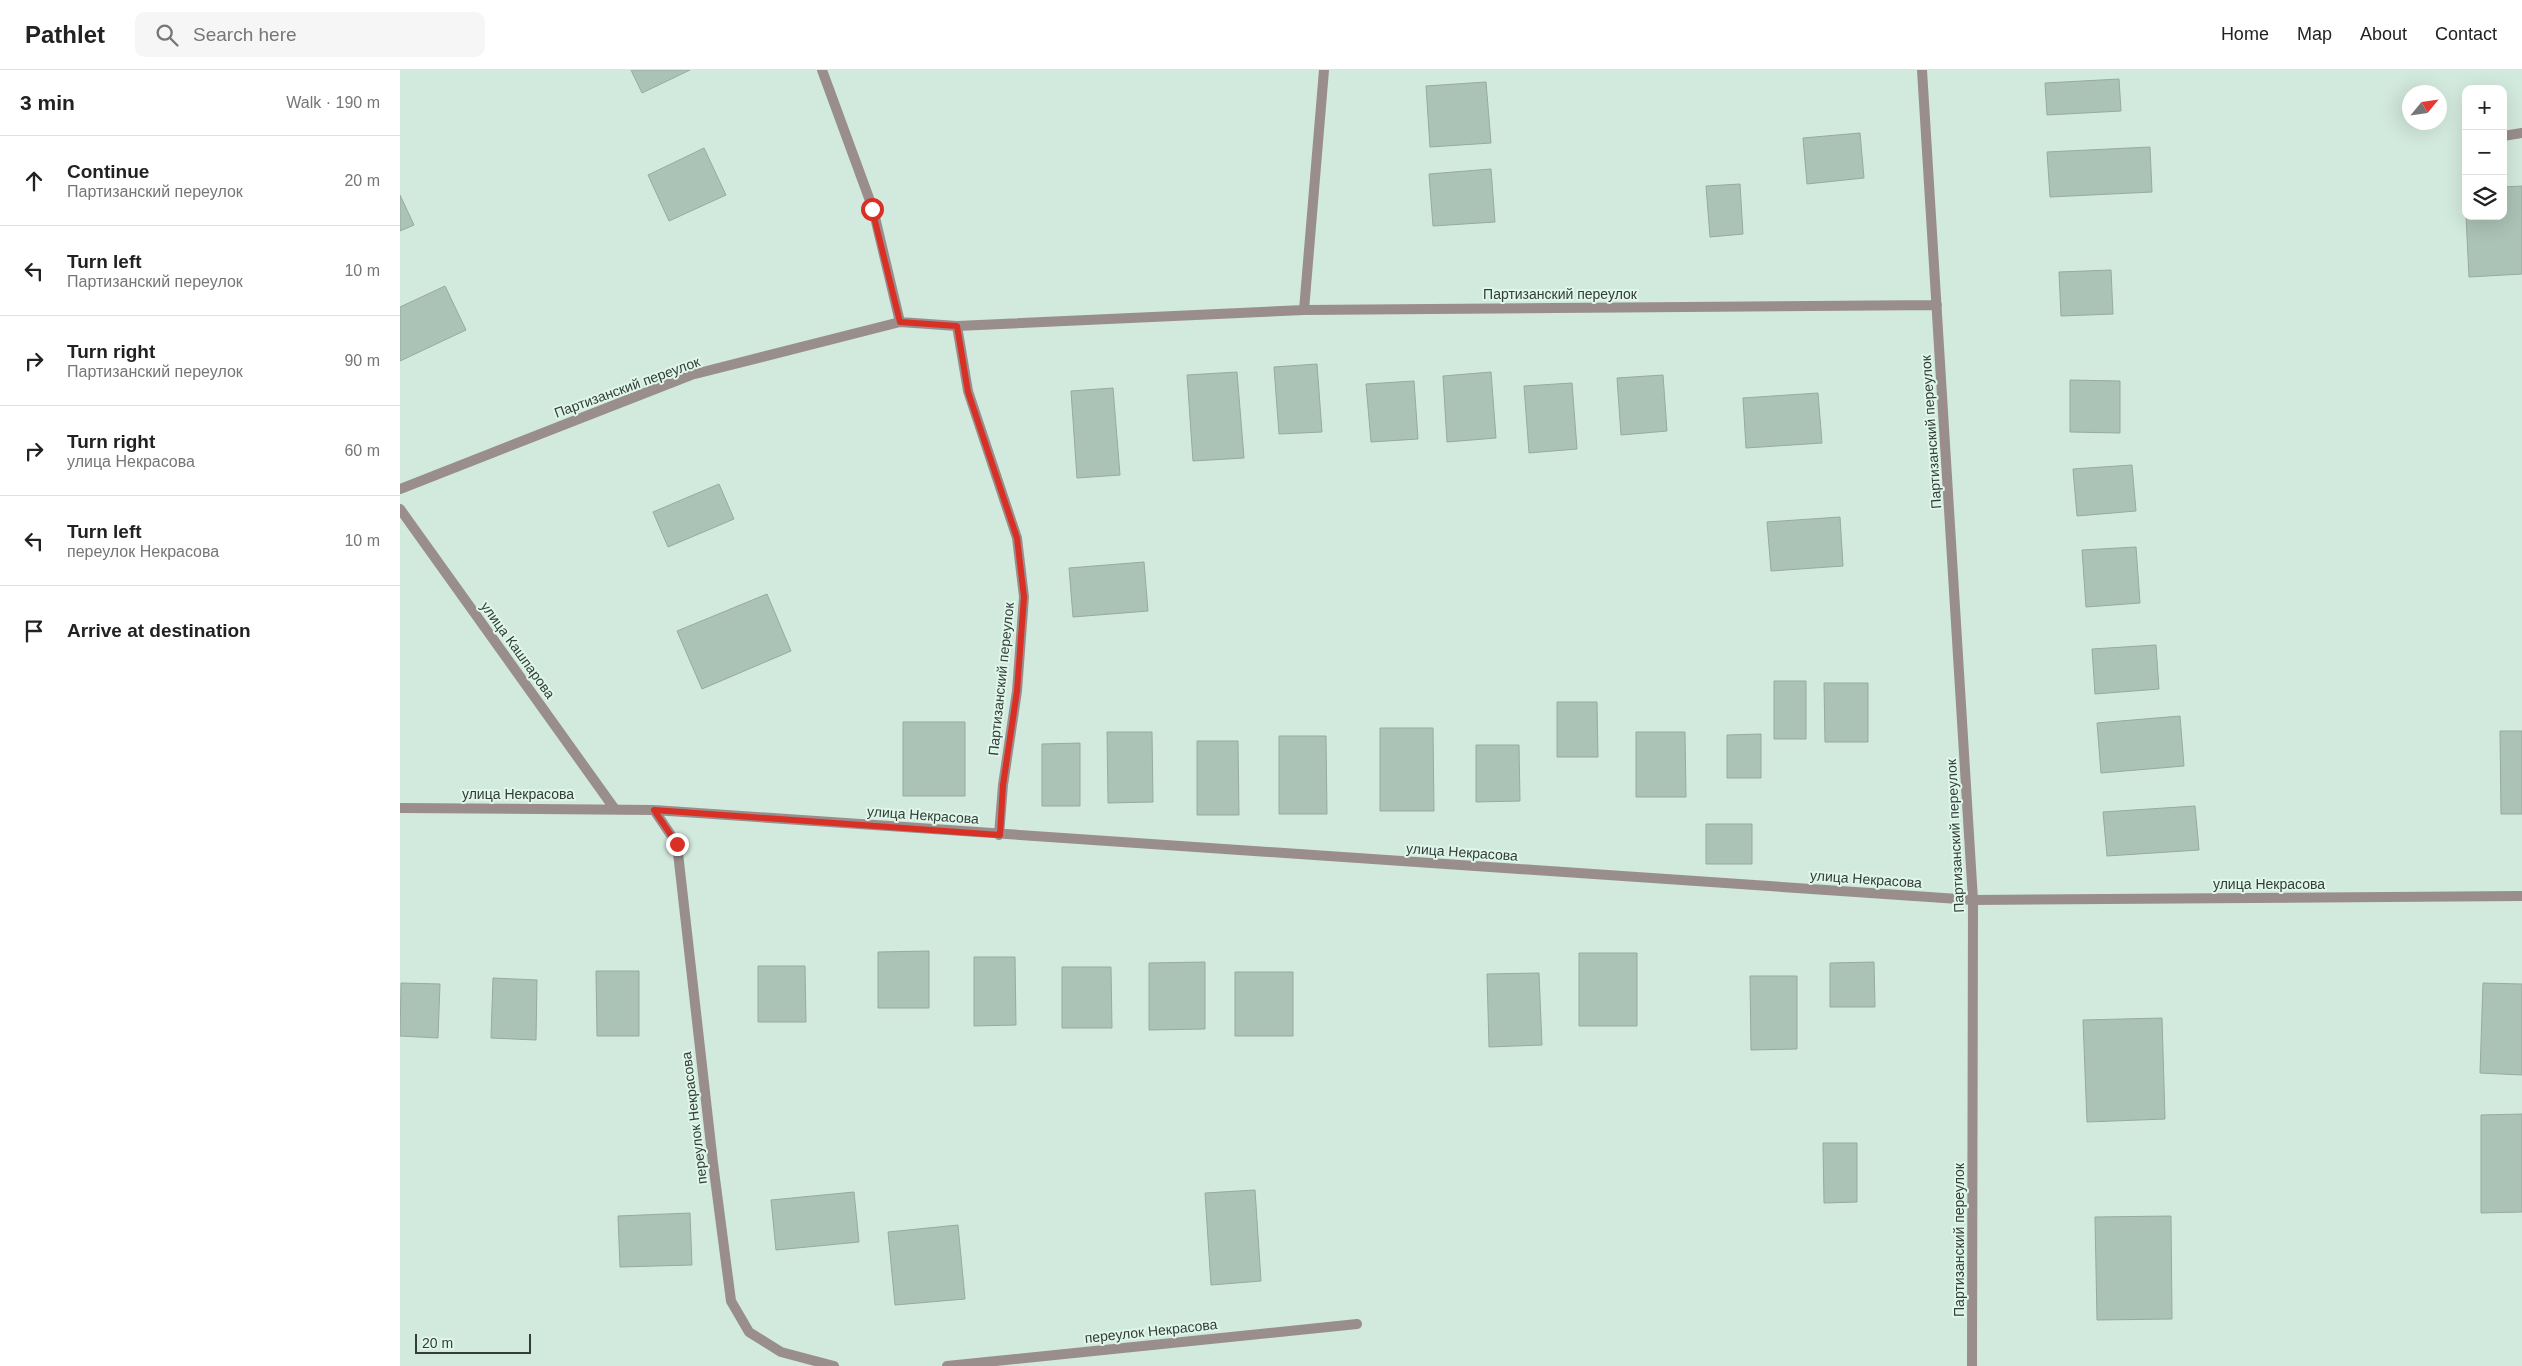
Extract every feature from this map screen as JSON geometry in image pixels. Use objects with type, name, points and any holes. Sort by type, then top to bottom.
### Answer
[{"type":"street","points":[[822,70],[872,209],[900,322]]},
{"type":"street","points":[[1304,310],[1324,70]]},
{"type":"street","name":"Партизанский переулок","points":[[1922,70],[1974,900],[1972,1366]]},
{"type":"street","points":[[2507,135],[2522,133]]},
{"type":"street","name":"Партизанский переулок","points":[[400,489],[691,375],[900,322],[957,326],[1304,310],[1937,305]]},
{"type":"street","name":"Партизанский переулок","points":[[957,326],[968,392],[1017,538],[1024,597],[1017,691],[1003,785],[1000,835]]},
{"type":"street","name":"улица Кашпарова","points":[[400,508],[614,808]]},
{"type":"street","name":"улица Некрасова","points":[[400,808],[614,808],[654,810],[1974,900],[2522,896]]},
{"type":"street","name":"переулок Некрасова","points":[[654,810],[677,844],[713,1163],[731,1301],[749,1332],[781,1352],[834,1366]]},
{"type":"street","name":"переулок Некрасова","points":[[948,1366],[1357,1324]]},
{"type":"building","points":[[631,70],[690,70],[642,93]]},
{"type":"building","points":[[2119,79],[2121,111],[2047,115],[2045,83]]},
{"type":"building","points":[[1486,82],[1491,143],[1430,147],[1426,86]]},
{"type":"building","points":[[1860,133],[1864,178],[1807,184],[1803,138]]},
{"type":"building","points":[[2150,147],[2152,192],[2050,197],[2047,152]]},
{"type":"building","points":[[704,148],[726,195],[669,221],[648,175]]},
{"type":"building","points":[[1491,169],[1495,222],[1433,226],[1429,174]]},
{"type":"building","points":[[1740,184],[1743,234],[1710,237],[1706,186]]},
{"type":"building","points":[[2522,186],[2522,274],[2469,277],[2466,220],[2507,220],[2507,187]]},
{"type":"building","points":[[400,195],[414,225],[400,231]]},
{"type":"building","points":[[2111,270],[2113,314],[2061,316],[2059,272]]},
{"type":"building","points":[[445,286],[466,330],[400,361],[400,307]]},
{"type":"building","points":[[1317,364],[1322,432],[1279,434],[1274,367]]},
{"type":"building","points":[[1237,372],[1244,458],[1193,461],[1187,375]]},
{"type":"building","points":[[1491,372],[1496,438],[1447,442],[1443,376]]},
{"type":"building","points":[[1663,375],[1667,431],[1621,435],[1617,378]]},
{"type":"building","points":[[2070,380],[2120,381],[2120,433],[2070,432]]},
{"type":"building","points":[[1414,381],[1418,439],[1371,442],[1366,384]]},
{"type":"building","points":[[1572,383],[1577,449],[1529,453],[1524,386]]},
{"type":"building","points":[[1113,388],[1120,475],[1077,478],[1071,391]]},
{"type":"building","points":[[1818,393],[1822,443],[1746,448],[1743,398]]},
{"type":"building","points":[[2132,465],[2136,511],[2077,516],[2073,469]]},
{"type":"building","points":[[719,484],[734,519],[668,547],[653,512]]},
{"type":"building","points":[[1840,517],[1843,566],[1771,571],[1767,522]]},
{"type":"building","points":[[2136,547],[2140,603],[2086,607],[2082,550]]},
{"type":"building","points":[[1144,562],[1148,611],[1073,617],[1069,568]]},
{"type":"building","points":[[767,594],[791,651],[702,689],[677,631]]},
{"type":"building","points":[[2156,645],[2159,689],[2095,694],[2092,649]]},
{"type":"building","points":[[1774,681],[1806,681],[1806,739],[1774,739]]},
{"type":"building","points":[[1824,683],[1868,683],[1868,742],[1825,742]]},
{"type":"building","points":[[1557,702],[1597,702],[1598,757],[1557,757]]},
{"type":"building","points":[[2180,716],[2184,766],[2101,773],[2097,723]]},
{"type":"building","points":[[903,722],[965,722],[965,796],[903,796]]},
{"type":"building","points":[[1380,728],[1433,728],[1434,811],[1380,811]]},
{"type":"building","points":[[2500,731],[2522,731],[2522,814],[2501,814]]},
{"type":"building","points":[[1107,732],[1152,732],[1153,802],[1108,803]]},
{"type":"building","points":[[1636,732],[1685,732],[1686,797],[1636,797]]},
{"type":"building","points":[[1761,734],[1761,778],[1727,778],[1727,735]]},
{"type":"building","points":[[1279,736],[1326,736],[1327,814],[1279,814]]},
{"type":"building","points":[[1197,741],[1238,741],[1239,815],[1197,815]]},
{"type":"building","points":[[1080,743],[1080,806],[1042,806],[1042,744]]},
{"type":"building","points":[[1476,745],[1519,745],[1520,801],[1476,802]]},
{"type":"building","points":[[2195,806],[2199,850],[2107,856],[2103,812]]},
{"type":"building","points":[[1706,824],[1752,824],[1752,864],[1706,864]]},
{"type":"building","points":[[929,951],[929,1008],[878,1008],[878,952]]},
{"type":"building","points":[[1579,953],[1637,953],[1637,1026],[1579,1026]]},
{"type":"building","points":[[974,957],[1015,957],[1016,1025],[974,1026]]},
{"type":"building","points":[[1205,962],[1205,1029],[1149,1030],[1149,963]]},
{"type":"building","points":[[1874,962],[1875,1007],[1830,1007],[1830,963]]},
{"type":"building","points":[[758,966],[805,966],[806,1022],[758,1022]]},
{"type":"building","points":[[1062,967],[1111,967],[1112,1028],[1062,1028]]},
{"type":"building","points":[[596,971],[639,971],[639,1036],[597,1036]]},
{"type":"building","points":[[1235,972],[1293,972],[1293,1036],[1235,1036]]},
{"type":"building","points":[[1539,973],[1542,1045],[1489,1047],[1487,974]]},
{"type":"building","points":[[1750,976],[1797,976],[1797,1049],[1751,1050]]},
{"type":"building","points":[[493,978],[537,980],[536,1040],[491,1038]]},
{"type":"building","points":[[401,983],[440,984],[438,1038],[400,1036]]},
{"type":"building","points":[[2483,983],[2522,984],[2522,1075],[2480,1073]]},
{"type":"building","points":[[2162,1018],[2165,1119],[2087,1122],[2083,1020]]},
{"type":"building","points":[[2522,1114],[2522,1212],[2481,1213],[2481,1115]]},
{"type":"building","points":[[1823,1143],[1857,1143],[1857,1202],[1824,1203]]},
{"type":"building","points":[[1255,1190],[1261,1281],[1211,1285],[1205,1193]]},
{"type":"building","points":[[854,1192],[859,1242],[776,1250],[771,1200]]},
{"type":"building","points":[[690,1213],[692,1265],[620,1267],[618,1216]]},
{"type":"building","points":[[2171,1216],[2172,1319],[2097,1320],[2095,1217]]},
{"type":"building","points":[[958,1225],[965,1299],[895,1305],[888,1232]]},
{"type":"route","points":[[677,844],[654,810],[1000,835],[1003,785],[1017,691],[1024,597],[1017,538],[968,392],[957,326],[900,322],[872,209]]}]
